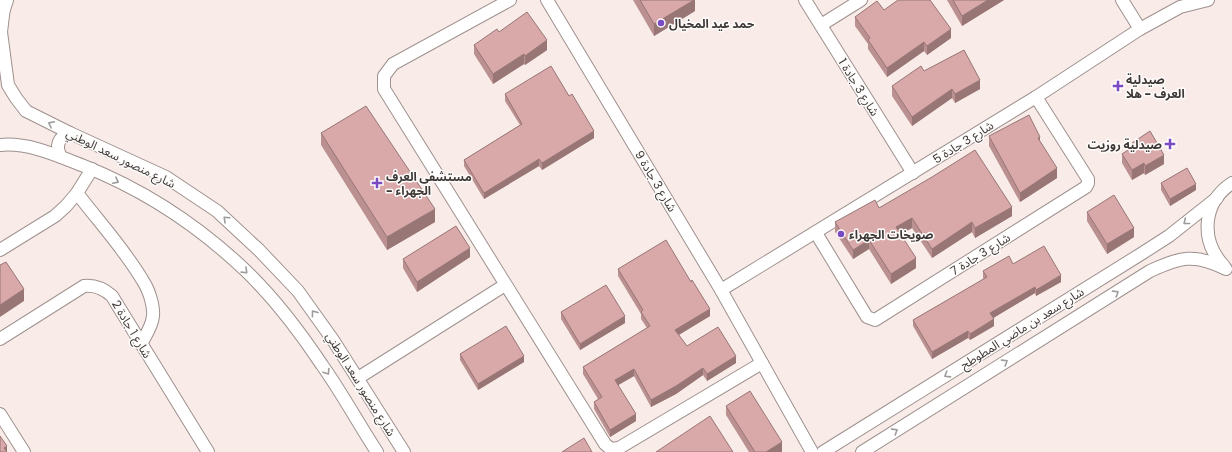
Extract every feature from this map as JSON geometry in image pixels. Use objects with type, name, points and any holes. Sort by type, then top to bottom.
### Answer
[{"type":"main road","points":[[0,15],[5,0]]},
{"type":"street","name":"شارع منصور سعد الوطني","points":[[5,0],[1,32],[8,86],[26,111],[70,134],[166,177],[217,211],[259,250],[298,292],[334,340],[404,452]]},
{"type":"street","points":[[510,0],[393,64],[384,76],[384,90],[605,444],[611,449],[619,448],[762,363]]},
{"type":"street","name":"شارع 3 جادة 9","points":[[547,0],[721,290],[812,452]]},
{"type":"street","name":"شارع 3 جادة 1","points":[[805,0],[913,173]]},
{"type":"street","points":[[821,25],[861,0]]},
{"type":"street","points":[[1122,0],[1140,29]]},
{"type":"street","name":"شارع 3 جادة 5","points":[[721,290],[1036,97],[1140,29],[1180,7],[1208,0]]},
{"type":"street","name":"شارع 3 جادة 7","points":[[816,233],[867,317],[875,320],[1086,187],[1088,179],[1036,97]]},
{"type":"street","points":[[61,157],[57,146],[59,140],[64,135],[70,134]]},
{"type":"street","name":"شارع منصور سعد الوطني","points":[[0,145],[29,147],[92,169],[158,203],[206,236],[246,271],[288,317],[323,366],[377,452]]},
{"type":"street","points":[[0,250],[55,216],[77,194],[92,169]]},
{"type":"street","name":"شارع سعد بن ماضي المطوطح","points":[[823,452],[1169,236],[1232,183]]},
{"type":"street","points":[[77,194],[127,258],[144,283],[151,304],[153,316],[150,327],[141,344]]},
{"type":"street","points":[[1216,198],[1210,209],[1208,235],[1211,248],[1217,259],[1229,271]]},
{"type":"street","name":"شارع سعد بن ماضي المطوطح","points":[[862,452],[1150,272],[1172,261],[1188,258],[1203,259],[1229,271]]},
{"type":"street","points":[[358,378],[505,285]]},
{"type":"street","name":"شارع 1 جادة 2","points":[[0,338],[84,286],[102,289],[112,296],[208,452]]},
{"type":"street","points":[[0,414],[24,452]]},
{"type":"building","points":[[640,0],[694,0],[654,24]]},
{"type":"building","points":[[898,0],[930,0],[951,29],[927,46],[924,42],[887,68],[868,40],[870,38],[855,17],[877,1],[884,10]]},
{"type":"building","points":[[953,0],[988,0],[962,16]]},
{"type":"building","points":[[527,12],[547,40],[525,56],[524,54],[493,74],[474,45],[497,29],[499,32]]},
{"type":"building","points":[[964,50],[980,80],[955,94],[952,89],[912,117],[892,86],[921,66],[924,71]]},
{"type":"building","points":[[551,66],[569,96],[572,94],[594,131],[542,163],[539,159],[484,193],[464,160],[522,124],[505,94]]},
{"type":"building","name":"مستشفى العرف - الجهراء","points":[[366,106],[435,209],[387,237],[321,133]]},
{"type":"building","points":[[1029,115],[1040,137],[1038,138],[1057,168],[1020,193],[989,136]]},
{"type":"building","points":[[1150,131],[1164,155],[1145,166],[1144,163],[1132,170],[1122,154],[1134,146],[1132,143]]},
{"type":"building","points":[[975,150],[1012,207],[975,228],[972,222],[932,249],[912,218],[896,227],[916,258],[891,274],[869,240],[853,250],[835,222],[875,200],[879,208]]},
{"type":"building","points":[[1187,168],[1196,184],[1170,199],[1161,183]]},
{"type":"building","points":[[1114,195],[1134,228],[1107,244],[1087,212]]},
{"type":"building","points":[[456,226],[470,248],[417,282],[403,259]]},
{"type":"building","points":[[666,240],[691,282],[692,280],[710,309],[675,330],[687,346],[718,327],[736,356],[707,374],[703,368],[651,400],[634,369],[615,380],[636,414],[610,430],[594,402],[602,397],[583,367],[650,326],[641,312],[643,310],[618,269]]},
{"type":"building","points":[[1044,246],[1061,275],[1036,290],[1035,287],[990,313],[994,319],[970,334],[968,331],[932,352],[913,320],[987,277],[983,271],[1009,256],[1013,264]]},
{"type":"building","points":[[6,262],[24,289],[0,305],[0,265]]},
{"type":"building","points":[[606,285],[625,316],[580,344],[561,312]]},
{"type":"building","points":[[506,326],[524,356],[478,384],[460,354]]},
{"type":"building","points":[[750,391],[782,442],[766,452],[755,452],[726,406]]},
{"type":"building","points":[[710,416],[733,452],[656,452]]},
{"type":"building","points":[[0,436],[7,446],[4,448],[7,452],[0,452]]},
{"type":"building","points":[[584,438],[592,452],[562,452]]},
{"type":"place","name":"حمد عيد المخيال","points":[[661,23]]},
{"type":"place","name":"صيدلية العرف - هلا","points":[[1118,86]]},
{"type":"place","name":"صيدلية روزيت","points":[[1170,144]]},
{"type":"place","name":"مستشفى العرف - الجهراء","points":[[377,183]]},
{"type":"place","name":"صويخات الجهراء","points":[[841,234]]}]
